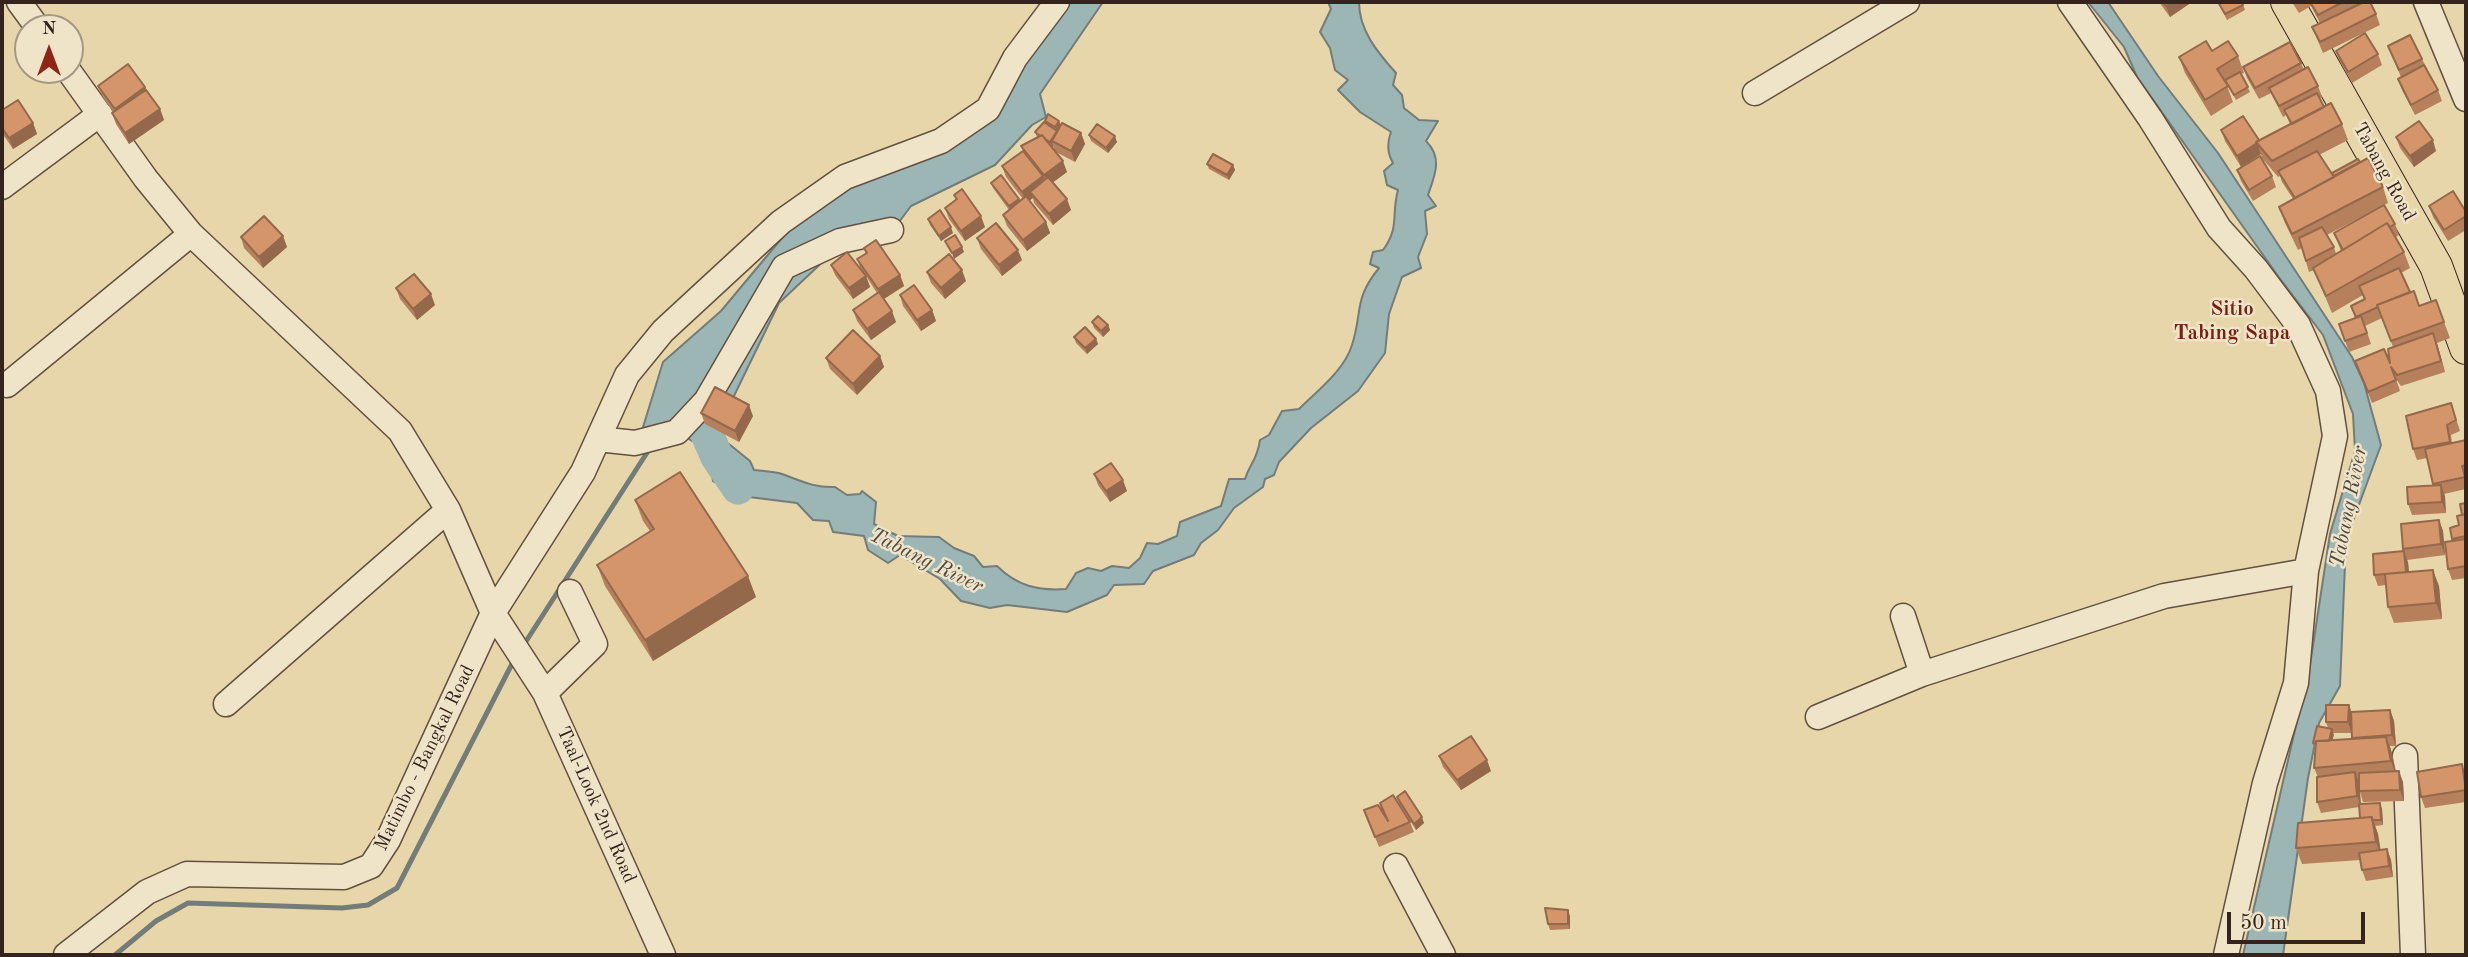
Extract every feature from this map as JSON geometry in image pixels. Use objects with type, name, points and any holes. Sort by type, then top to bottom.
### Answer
[{"type":"main road","name":"Tabang Road","points":[[2287,2],[2436,266],[2466,348]]},
{"type":"street","name":"Matimbo - Bangkal Road","points":[[66,955],[147,892],[187,874],[344,877],[371,866],[388,840],[496,617],[604,440],[627,375],[663,331],[781,222],[845,177],[941,141],[988,109],[1015,58],[1057,2]]},
{"type":"street","points":[[1755,93],[1907,2]]},
{"type":"street","points":[[2070,2],[2150,118],[2218,228],[2256,269],[2298,325],[2328,391],[2334,436],[2306,571],[2296,682],[2265,783],[2226,955]]},
{"type":"street","points":[[2426,2],[2466,99]]},
{"type":"street","name":"Taal-Look 2nd Road","points":[[78,84],[191,234],[400,431],[447,510],[496,617],[545,693],[663,955]]},
{"type":"street","points":[[2,187],[100,114]]},
{"type":"street","points":[[604,440],[635,443],[677,432],[706,401],[784,267],[840,241],[891,230]]},
{"type":"street","points":[[7,385],[191,234]]},
{"type":"street","points":[[226,704],[447,510]]},
{"type":"street","points":[[1818,717],[1922,674],[2164,596],[2306,571]]},
{"type":"street","points":[[545,693],[596,644],[570,592]]},
{"type":"street","points":[[1903,616],[1922,674]]},
{"type":"street","points":[[2405,756],[2413,955]]},
{"type":"street","points":[[1396,866],[1436,953]]},
{"type":"water","points":[[1061,2],[1103,2],[1040,94],[1046,117],[1032,125],[995,165],[911,206],[899,222],[831,254],[779,303],[717,431],[692,441],[686,437],[640,437],[663,362],[721,311],[797,220],[854,180],[952,142]]},
{"type":"water","points":[[1328,2],[1359,2],[1366,31],[1376,49],[1396,73],[1393,85],[1402,95],[1404,108],[1419,120],[1438,121],[1426,141],[1436,160],[1435,174],[1428,195],[1436,206],[1425,211],[1427,234],[1418,257],[1421,268],[1402,277],[1389,314],[1385,353],[1358,391],[1311,428],[1279,462],[1274,475],[1265,479],[1263,487],[1234,508],[1218,530],[1201,543],[1194,555],[1153,571],[1144,584],[1114,585],[1107,595],[1067,612],[1007,605],[990,608],[961,601],[940,579],[900,555],[888,563],[868,550],[864,536],[833,532],[829,521],[813,520],[797,503],[741,496],[713,481],[708,452],[729,444],[750,461],[754,470],[779,473],[814,485],[835,487],[847,495],[860,494],[862,491],[876,502],[874,524],[898,536],[939,537],[954,548],[974,556],[983,567],[997,566],[1020,583],[1046,589],[1066,589],[1076,573],[1088,568],[1101,571],[1112,566],[1129,568],[1140,558],[1147,543],[1158,544],[1177,536],[1180,522],[1221,506],[1229,479],[1245,479],[1260,440],[1269,435],[1282,411],[1299,409],[1343,363],[1352,345],[1365,289],[1379,268],[1370,264],[1373,252],[1383,250],[1392,234],[1398,190],[1387,185],[1384,171],[1393,163],[1388,148],[1391,132],[1360,112],[1338,90],[1348,80],[1335,70],[1330,48],[1320,32],[1331,9]]},
{"type":"water","points":[[2088,2],[2108,2],[2158,76],[2218,153],[2352,357],[2364,383],[2381,445],[2346,540],[2340,686],[2319,723],[2308,778],[2283,955],[2243,955],[2310,665],[2330,534],[2355,451],[2353,414],[2323,335],[2137,77],[2124,47]]},
{"type":"building","points":[[2218,2],[2242,2],[2243,5],[2225,14]]},
{"type":"building","points":[[2310,2],[2343,2],[2318,15]]},
{"type":"building","points":[[2364,2],[2370,2],[2376,14],[2320,42],[2312,27]]},
{"type":"building","points":[[2365,33],[2378,54],[2348,72],[2336,51]]},
{"type":"building","points":[[2410,35],[2422,59],[2399,70],[2388,46]]},
{"type":"building","points":[[2206,41],[2212,51],[2228,41],[2238,56],[2217,69],[2228,86],[2205,100],[2179,57]]},
{"type":"building","points":[[2290,42],[2301,63],[2255,88],[2243,67]]},
{"type":"building","points":[[128,64],[145,87],[115,109],[98,86]]},
{"type":"building","points":[[2424,65],[2438,90],[2411,105],[2398,79]]},
{"type":"building","points":[[2308,67],[2318,86],[2279,106],[2269,88]]},
{"type":"building","points":[[2240,72],[2248,87],[2234,95],[2225,80]]},
{"type":"building","points":[[146,90],[160,109],[125,133],[112,113]]},
{"type":"building","points":[[2317,93],[2324,107],[2292,124],[2284,110]]},
{"type":"building","points":[[18,100],[33,123],[9,138],[2,128],[2,110]]},
{"type":"building","points":[[2331,103],[2342,124],[2272,161],[2256,142]]},
{"type":"building","points":[[1048,114],[1059,121],[1055,127],[1045,121]]},
{"type":"building","points":[[2243,116],[2259,140],[2237,156],[2221,130]]},
{"type":"building","points":[[2419,121],[2433,140],[2410,156],[2396,137]]},
{"type":"building","points":[[1044,122],[1057,131],[1050,142],[1035,132]]},
{"type":"building","points":[[1062,123],[1081,133],[1071,151],[1052,141]]},
{"type":"building","points":[[1097,124],[1115,136],[1106,148],[1089,135]]},
{"type":"building","points":[[1042,135],[1063,161],[1044,175],[1021,146]]},
{"type":"building","points":[[1023,151],[1043,176],[1022,192],[1002,166]]},
{"type":"building","points":[[2317,151],[2334,177],[2295,198],[2278,171]]},
{"type":"building","points":[[1213,154],[1233,165],[1227,175],[1207,164]]},
{"type":"building","points":[[2260,156],[2272,176],[2249,190],[2237,170]]},
{"type":"building","points":[[2368,158],[2383,187],[2292,234],[2279,207]]},
{"type":"building","points":[[2358,159],[2360,162],[2334,176],[2332,173]]},
{"type":"building","points":[[1001,175],[1019,199],[1009,206],[991,183]]},
{"type":"building","points":[[1048,177],[1067,199],[1049,214],[1030,192]]},
{"type":"building","points":[[962,189],[981,216],[961,231],[945,208],[957,199],[954,195]]},
{"type":"building","points":[[2453,191],[2466,216],[2444,230],[2429,206]]},
{"type":"building","points":[[1026,196],[1046,222],[1023,240],[1003,215]]},
{"type":"building","points":[[2384,205],[2395,224],[2390,227],[2387,223],[2343,250],[2334,233]]},
{"type":"building","points":[[940,210],[951,227],[939,236],[928,219]]},
{"type":"building","points":[[264,216],[283,236],[259,257],[241,237]]},
{"type":"building","points":[[996,223],[1018,250],[999,265],[977,238]]},
{"type":"building","points":[[2387,223],[2404,252],[2326,296],[2313,268]]},
{"type":"building","points":[[2322,227],[2334,247],[2306,261],[2299,238]]},
{"type":"building","points":[[955,235],[962,247],[952,253],[945,241]]},
{"type":"building","points":[[876,240],[900,275],[878,289],[857,259],[867,253],[864,248]]},
{"type":"building","points":[[847,252],[866,276],[849,288],[831,265]]},
{"type":"building","points":[[949,254],[962,270],[941,288],[927,272]]},
{"type":"building","points":[[2399,268],[2410,292],[2356,317],[2351,306],[2365,299],[2359,286]]},
{"type":"building","points":[[414,274],[431,294],[413,309],[396,288]]},
{"type":"building","points":[[914,285],[932,310],[917,320],[900,295]]},
{"type":"building","points":[[2414,291],[2419,306],[2436,300],[2444,322],[2391,341],[2377,305]]},
{"type":"building","points":[[879,292],[892,311],[867,329],[853,310]]},
{"type":"building","points":[[1098,316],[1108,325],[1101,331],[1092,322]]},
{"type":"building","points":[[2361,316],[2367,333],[2345,341],[2339,324]]},
{"type":"building","points":[[1085,327],[1096,339],[1085,348],[1074,337]]},
{"type":"building","points":[[853,330],[880,356],[853,384],[826,358]]},
{"type":"building","points":[[2433,333],[2441,361],[2397,375],[2391,367],[2396,380],[2368,392],[2355,361],[2384,349],[2390,363],[2388,349]]},
{"type":"building","points":[[715,387],[749,405],[735,431],[701,413]]},
{"type":"building","points":[[2451,403],[2456,420],[2447,425],[2450,442],[2413,449],[2406,416]]},
{"type":"building","points":[[2466,440],[2466,465],[2462,466],[2465,477],[2433,484],[2425,449]]},
{"type":"building","points":[[1111,463],[1123,480],[1106,491],[1094,474]]},
{"type":"building","points":[[680,472],[748,576],[645,640],[597,565],[654,529],[635,500]]},
{"type":"building","points":[[2441,485],[2442,502],[2408,504],[2407,487]]},
{"type":"building","points":[[2466,503],[2466,514],[2462,515],[2460,504]]},
{"type":"building","points":[[2466,514],[2466,536],[2452,539],[2450,528],[2459,525],[2457,516]]},
{"type":"building","points":[[2439,520],[2441,544],[2403,549],[2401,524]]},
{"type":"building","points":[[2466,539],[2466,566],[2448,569],[2445,542]]},
{"type":"building","points":[[2404,551],[2406,572],[2374,575],[2373,554]]},
{"type":"building","points":[[2433,570],[2436,603],[2388,607],[2385,574]]},
{"type":"building","points":[[2326,705],[2349,705],[2348,722],[2326,722]]},
{"type":"building","points":[[2390,710],[2392,735],[2352,738],[2351,712]]},
{"type":"building","points":[[2317,726],[2332,729],[2329,741],[2313,743]]},
{"type":"building","points":[[1471,736],[1487,760],[1457,780],[1439,756]]},
{"type":"building","points":[[2386,737],[2391,761],[2314,768],[2316,741]]},
{"type":"building","points":[[2462,764],[2466,790],[2421,797],[2417,772]]},
{"type":"building","points":[[2399,771],[2400,790],[2359,791],[2359,773]]},
{"type":"building","points":[[2355,772],[2357,796],[2317,802],[2317,777]]},
{"type":"building","points":[[1405,791],[1422,817],[1414,824],[1397,797]]},
{"type":"building","points":[[1393,795],[1410,822],[1375,837],[1364,810],[1378,805],[1388,821],[1380,803]]},
{"type":"building","points":[[2380,803],[2381,820],[2372,820],[2372,817],[2360,818],[2359,804]]},
{"type":"building","points":[[2372,817],[2376,842],[2296,848],[2298,823]]},
{"type":"building","points":[[2387,849],[2389,866],[2362,870],[2359,853]]},
{"type":"building","points":[[1545,908],[1568,910],[1568,924],[1548,924]]},
{"type":"waterway","name":"Tabang River","points":[[693,393],[692,400],[717,457],[738,488]]},
{"type":"waterway","points":[[523,646],[650,448]]},
{"type":"waterway","points":[[115,955],[156,921],[188,903],[342,908],[368,905],[397,888],[514,660]]},
{"type":"district","name":"Sitio Tabing Sapa","points":[[2232,321]]}]
